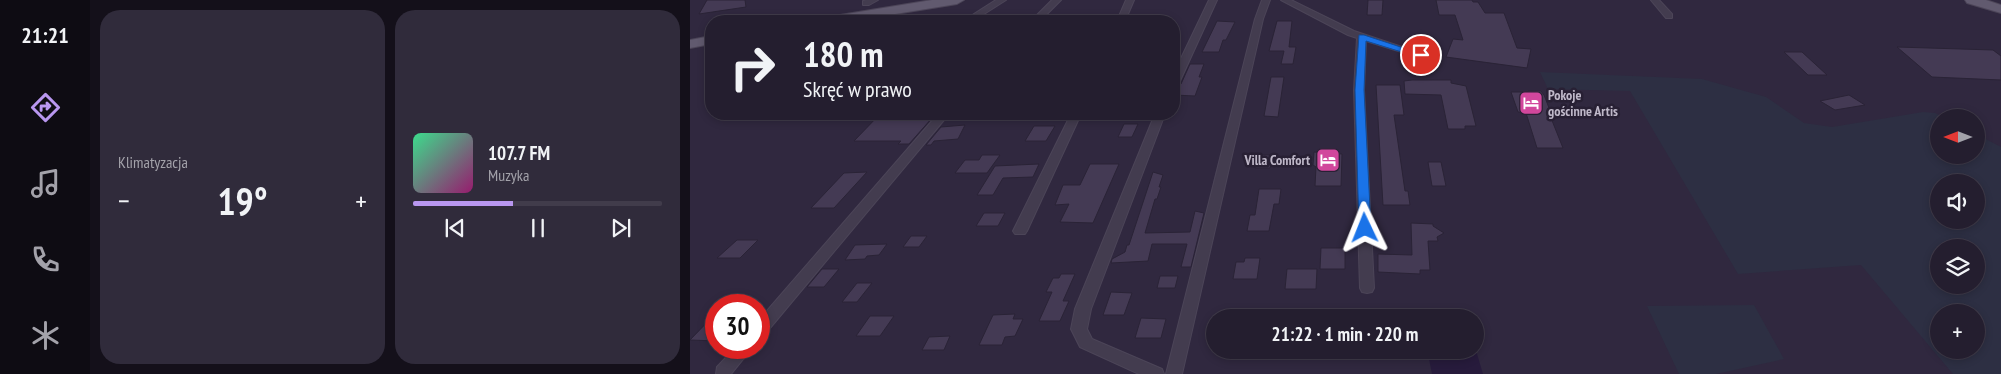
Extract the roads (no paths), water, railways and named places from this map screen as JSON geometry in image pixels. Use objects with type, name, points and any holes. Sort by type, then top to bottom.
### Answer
[{"type":"main road","points":[[865,15],[957,0]]},
{"type":"main road","points":[[1972,0],[2001,9]]},
{"type":"main road","points":[[690,44],[705,41]]},
{"type":"street","points":[[977,15],[1002,0]]},
{"type":"street","points":[[1041,15],[1057,0]]},
{"type":"street","points":[[1124,15],[1130,0]]},
{"type":"street","points":[[1180,70],[1213,0]]},
{"type":"street","points":[[1174,374],[1259,19],[1266,0]]},
{"type":"street","points":[[1286,0],[1362,37],[1421,55]]},
{"type":"street","points":[[1655,0],[1669,16]]},
{"type":"street","points":[[1362,37],[1360,90],[1367,288]]},
{"type":"street","points":[[770,317],[939,120]]},
{"type":"street","points":[[1020,231],[1073,120]]},
{"type":"street","points":[[1156,374],[1086,343],[1079,329],[1083,309],[1158,120]]},
{"type":"street","points":[[722,372],[734,359]]},
{"type":"place","name":"Pokoje gościnne Artis","points":[[1531,103]]},
{"type":"place","name":"Villa Comfort","points":[[1328,160]]}]
